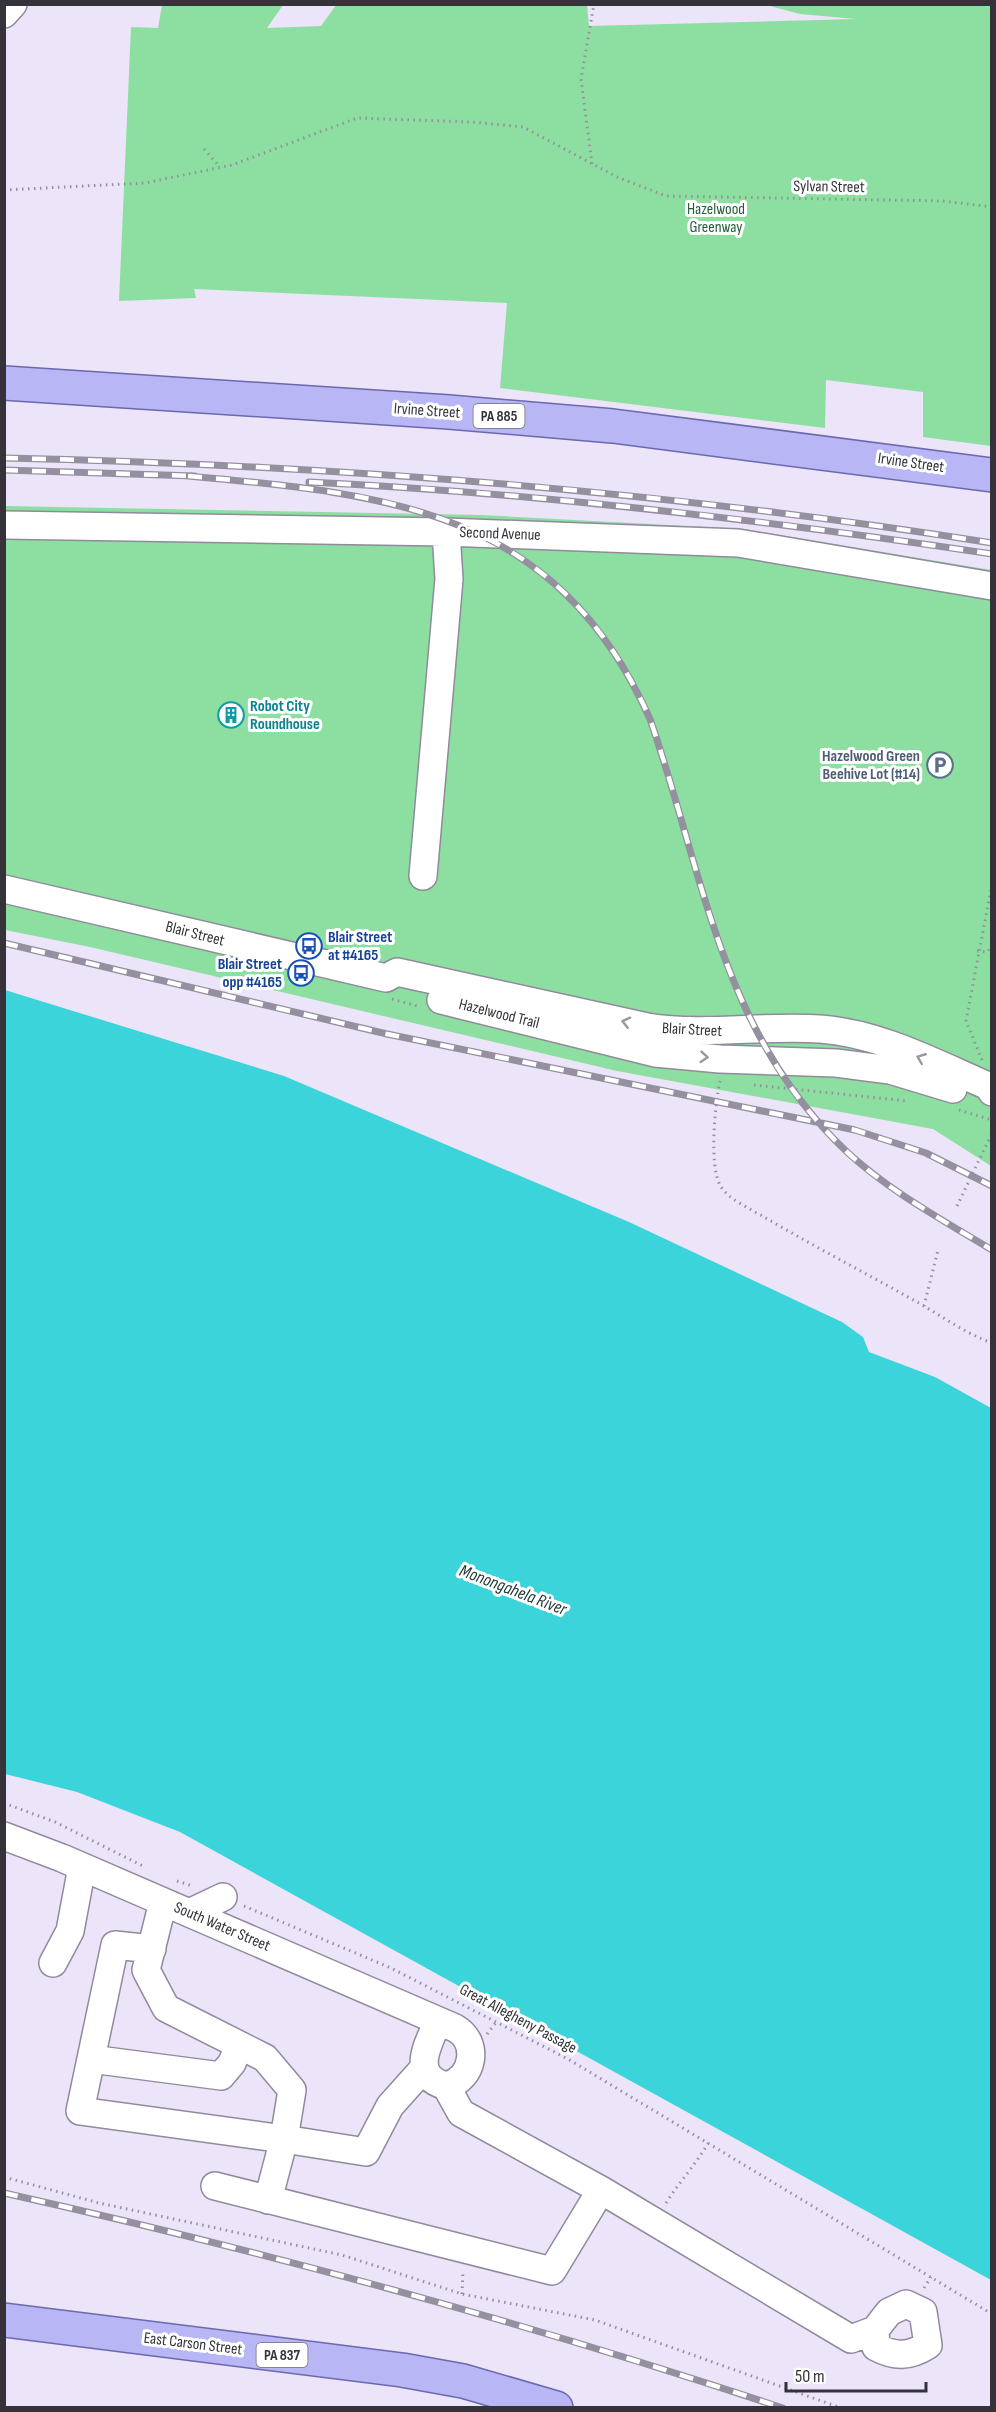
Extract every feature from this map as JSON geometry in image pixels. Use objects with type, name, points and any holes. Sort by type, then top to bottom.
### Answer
[{"type":"main road","name":"Irvine Street","points":[[4,383],[449,412],[613,426],[992,474]]},
{"type":"main road","name":"East Carson Street","points":[[4,2320],[402,2370],[464,2381],[556,2408]]},
{"type":"street","name":"Second Avenue","points":[[4,525],[446,532],[738,543],[992,586]]},
{"type":"street","points":[[423,876],[449,579],[446,532]]},
{"type":"street","name":"Blair Street","points":[[4,889],[388,988],[655,1053],[720,1075],[836,1063],[890,1070],[983,1099],[992,1097]]},
{"type":"street","name":"Blair Street","points":[[388,988],[397,972],[679,1032],[820,1029],[846,1032],[879,1041],[988,1086],[989,1080]]},
{"type":"street","name":"South Water Street","points":[[4,1836],[82,1867],[166,1890],[189,1913],[463,2032],[471,2045],[472,2055],[466,2071],[454,2084],[446,2086]]},
{"type":"street","points":[[53,1963],[70,1931],[82,1867]]},
{"type":"street","points":[[166,1890],[146,1970],[166,2008],[265,2058],[292,2090],[284,2139],[268,2200]]},
{"type":"street","points":[[189,1913],[223,1897]]},
{"type":"street","points":[[152,1949],[116,1945],[80,2111],[366,2152],[390,2106],[424,2068]]},
{"type":"street","points":[[438,2021],[425,2053],[424,2068],[431,2080],[446,2086],[461,2113],[601,2190],[851,2339],[874,2330]]},
{"type":"street","points":[[91,2059],[221,2076],[232,2063],[239,2045]]},
{"type":"street","points":[[215,2186],[552,2271],[601,2190]]},
{"type":"path","points":[[592,164],[581,79],[594,4]]},
{"type":"path","points":[[4,190],[145,183],[220,167],[357,118],[472,122],[523,127],[592,164]]},
{"type":"path","points":[[204,149],[220,167]]},
{"type":"path","name":"Sylvan Street","points":[[592,164],[666,196],[943,201],[992,207]]},
{"type":"path","points":[[989,1080],[966,1021],[977,951],[986,922],[992,884]]},
{"type":"path","points":[[977,951],[987,952],[992,946]]},
{"type":"path","points":[[388,988],[425,1008]]},
{"type":"path","points":[[720,1075],[715,1102],[714,1130],[715,1160],[720,1186],[739,1202],[825,1253],[924,1306],[972,1336],[992,1343]]},
{"type":"path","points":[[752,1084],[914,1101]]},
{"type":"path","points":[[948,1107],[992,1120]]},
{"type":"path","points":[[957,1206],[992,1133]]},
{"type":"path","points":[[924,1306],[938,1250]]},
{"type":"path","points":[[4,1803],[55,1822],[147,1869]]},
{"type":"path","name":"Great Allegheny Passage","points":[[166,1890],[210,1890],[391,1968],[497,2021],[568,2059],[709,2142],[992,2314]]},
{"type":"path","points":[[654,2222],[683,2176],[692,2170],[709,2142]]},
{"type":"path","points":[[4,2177],[99,2203],[342,2254],[462,2294],[595,2320],[841,2408]]},
{"type":"green space","name":"Hazelwood Greenway","points":[[162,5],[283,5],[267,28],[321,26],[336,5],[587,5],[589,26],[856,19],[800,14],[766,5],[991,5],[991,446],[923,437],[923,392],[826,380],[825,428],[500,388],[507,303],[194,289],[196,298],[119,301],[131,27],[158,28]]},
{"type":"green space","points":[[5,506],[481,515],[744,529],[991,570],[991,1166],[933,1129],[617,1071],[90,947],[5,930]]},
{"type":"water","name":"Monongahela River","points":[[5,990],[284,1076],[629,1222],[842,1322],[863,1337],[869,1352],[935,1377],[991,1408],[991,2280],[180,1832],[77,1792],[5,1774]]},
{"type":"railway","points":[[4,458],[252,467],[500,484],[746,509],[992,543]]},
{"type":"railway","points":[[4,470],[195,476]]},
{"type":"railway","points":[[188,476],[332,492],[398,506],[460,526],[516,555],[567,595],[612,649],[650,719],[721,948],[743,1002],[770,1055],[804,1104],[846,1151],[898,1192],[992,1250]]},
{"type":"railway","points":[[309,482],[480,493],[651,509],[992,554]]},
{"type":"railway","points":[[4,943],[387,1034],[855,1130],[926,1153],[992,1186]]},
{"type":"railway","points":[[4,2193],[201,2240],[494,2318],[783,2408]]},
{"type":"place","name":"Robot City Roundhouse","points":[[231,715]]},
{"type":"place","name":"Hazelwood Green Beehive Lot (#14)","points":[[940,765]]},
{"type":"place","name":"Blair Street at #4165","points":[[309,946]]},
{"type":"place","name":"Blair Street opp #4165","points":[[301,973]]}]
